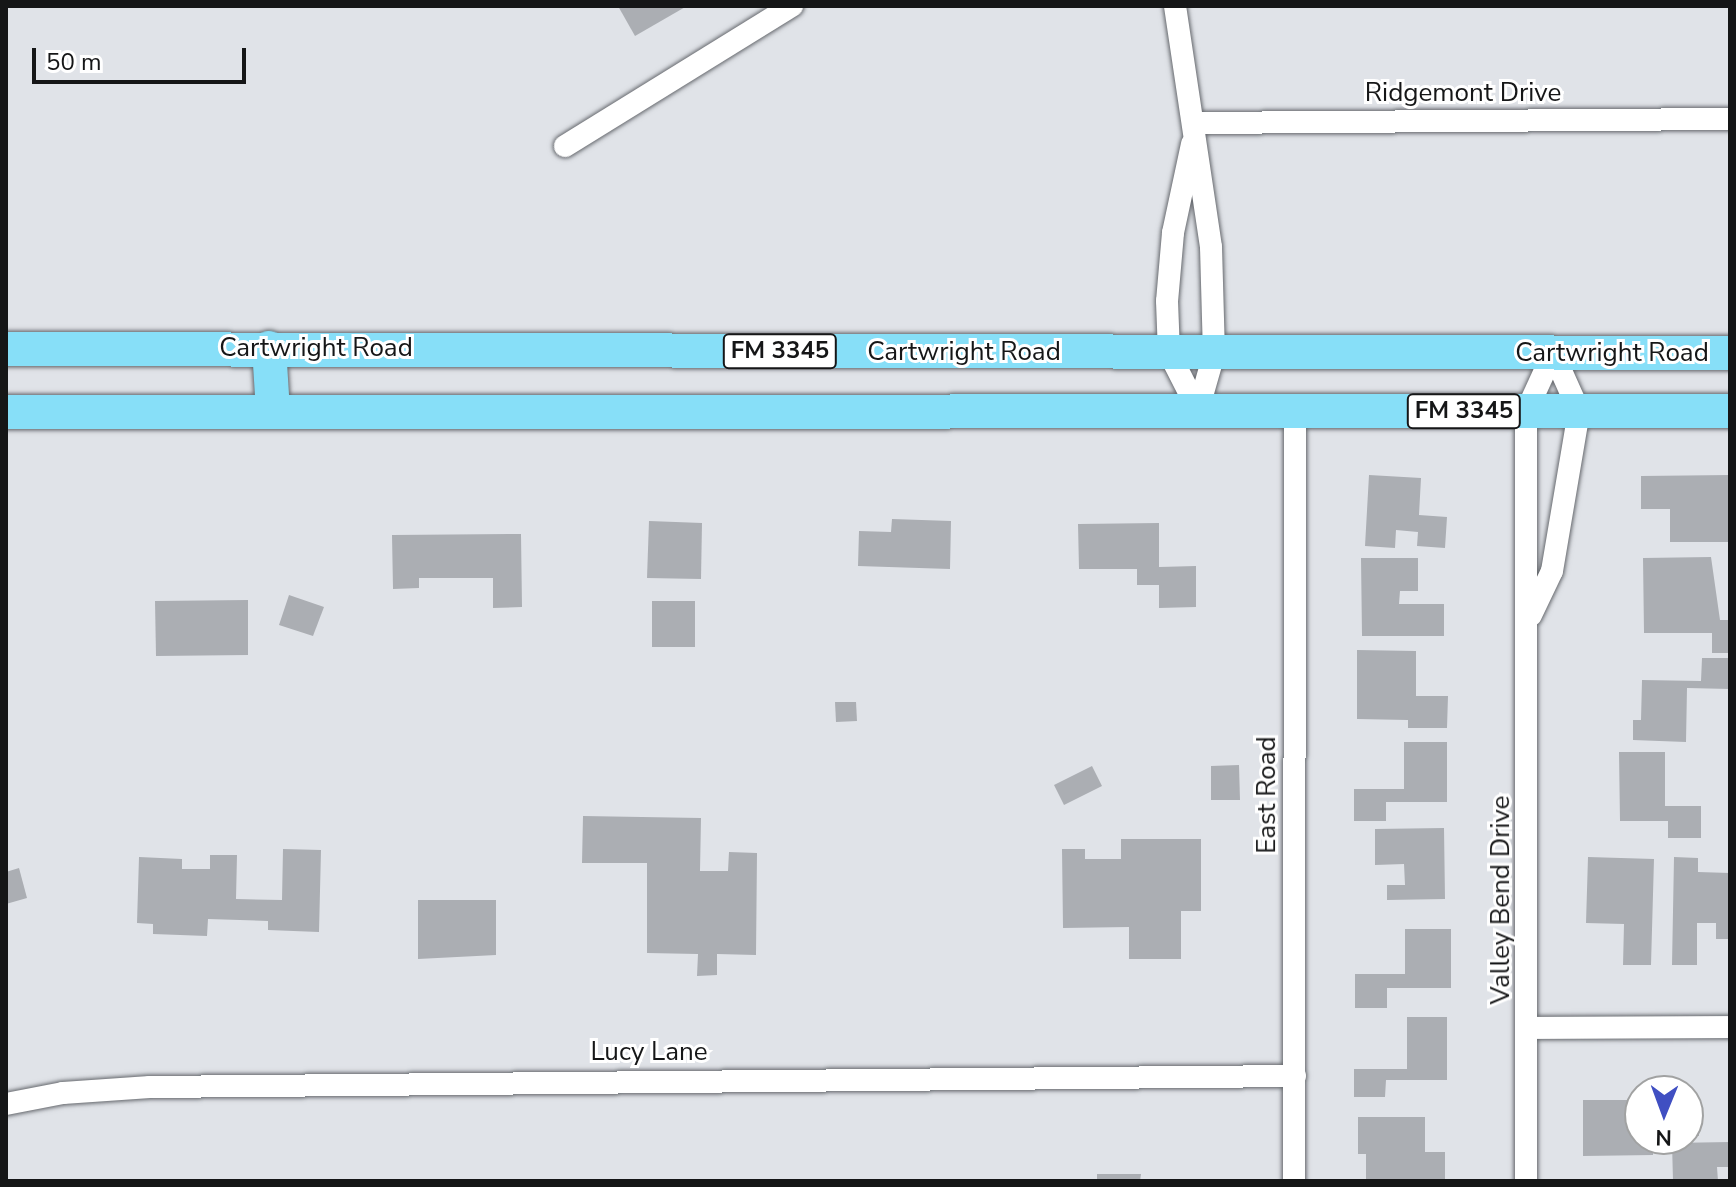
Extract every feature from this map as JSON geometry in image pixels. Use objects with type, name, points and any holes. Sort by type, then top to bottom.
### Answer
[{"type":"main road","points":[[269,348],[273,411]]},
{"type":"main road","name":"Cartwright Road","points":[[6,349],[1730,353]]},
{"type":"main road","name":"FM 3345","points":[[6,412],[1730,411]]},
{"type":"street","points":[[565,146],[792,6]]},
{"type":"street","points":[[1175,6],[1196,123],[1211,247],[1214,354],[1198,410]]},
{"type":"street","name":"Ridgemont Drive","points":[[1196,123],[1730,119]]},
{"type":"street","points":[[1196,123],[1173,233],[1167,301],[1169,353],[1198,410]]},
{"type":"street","points":[[1553,353],[1579,411]]},
{"type":"street","name":"Valley Bend Drive","points":[[1526,1181],[1529,1028],[1526,412],[1553,353]]},
{"type":"street","name":"East Road","points":[[1294,1181],[1295,410]]},
{"type":"street","name":"Valley Bend Drive","points":[[1528,620],[1552,571],[1579,411]]},
{"type":"street","points":[[1529,1028],[1730,1027]]},
{"type":"street","name":"Lucy Lane","points":[[6,1104],[63,1093],[150,1087],[1295,1076]]},
{"type":"building","points":[[618,6],[687,6],[635,36]]},
{"type":"building","points":[[1369,475],[1421,478],[1419,515],[1447,517],[1445,548],[1417,546],[1418,532],[1396,530],[1395,548],[1365,546]]},
{"type":"building","points":[[1730,475],[1730,542],[1670,542],[1670,509],[1641,509],[1641,476]]},
{"type":"building","points":[[892,519],[951,521],[950,569],[858,566],[859,531],[891,532]]},
{"type":"building","points":[[649,521],[702,523],[701,579],[647,578]]},
{"type":"building","points":[[1159,523],[1159,567],[1196,566],[1196,607],[1159,608],[1159,585],[1137,585],[1137,569],[1079,569],[1078,524]]},
{"type":"building","points":[[521,534],[522,607],[493,608],[493,578],[419,578],[419,588],[393,589],[392,535]]},
{"type":"building","points":[[1711,557],[1720,620],[1730,620],[1730,653],[1712,653],[1712,633],[1644,633],[1643,558]]},
{"type":"building","points":[[1361,558],[1418,558],[1418,591],[1400,591],[1399,604],[1444,604],[1444,636],[1362,636]]},
{"type":"building","points":[[289,595],[324,607],[313,636],[279,625]]},
{"type":"building","points":[[248,600],[248,655],[156,656],[155,601]]},
{"type":"building","points":[[652,601],[695,601],[695,647],[652,647]]},
{"type":"building","points":[[1357,650],[1416,651],[1416,696],[1448,696],[1447,728],[1408,728],[1408,720],[1357,719]]},
{"type":"building","points":[[1702,658],[1730,658],[1730,689],[1687,688],[1686,742],[1633,740],[1633,720],[1641,720],[1642,680],[1701,681]]},
{"type":"building","points":[[835,702],[856,702],[857,721],[836,722]]},
{"type":"building","points":[[1404,742],[1447,742],[1447,802],[1386,802],[1386,821],[1354,821],[1354,789],[1404,789]]},
{"type":"building","points":[[1619,752],[1665,752],[1665,806],[1701,806],[1701,838],[1668,838],[1668,821],[1620,821]]},
{"type":"building","points":[[1239,765],[1240,800],[1211,800],[1211,766]]},
{"type":"building","points":[[1092,766],[1102,786],[1064,805],[1054,785]]},
{"type":"building","points":[[583,816],[701,818],[700,871],[728,871],[729,852],[757,853],[756,955],[717,954],[717,975],[697,976],[698,954],[647,953],[647,863],[582,863]]},
{"type":"building","points":[[1444,828],[1445,899],[1387,900],[1387,885],[1405,885],[1404,864],[1375,865],[1375,829]]},
{"type":"building","points":[[1121,839],[1201,839],[1201,911],[1181,911],[1181,959],[1129,959],[1129,927],[1063,928],[1062,849],[1085,849],[1085,859],[1121,859]]},
{"type":"building","points":[[283,849],[321,850],[319,932],[268,930],[268,921],[208,919],[207,936],[153,934],[153,924],[137,923],[139,857],[182,859],[182,869],[210,869],[210,855],[237,855],[236,899],[282,900]]},
{"type":"building","points":[[1588,857],[1654,859],[1651,965],[1623,965],[1624,924],[1586,923]]},
{"type":"building","points":[[1674,857],[1698,858],[1698,872],[1730,873],[1730,939],[1716,939],[1716,923],[1697,923],[1697,965],[1672,965]]},
{"type":"building","points":[[19,868],[27,898],[6,904],[6,872]]},
{"type":"building","points":[[418,900],[496,900],[496,955],[418,959]]},
{"type":"building","points":[[1405,929],[1451,929],[1451,988],[1387,988],[1387,1008],[1355,1008],[1355,974],[1405,974]]},
{"type":"building","points":[[1407,1017],[1447,1017],[1447,1080],[1386,1080],[1385,1097],[1354,1097],[1354,1069],[1407,1069]]},
{"type":"building","points":[[1583,1100],[1624,1100],[1624,1155],[1653,1155],[1583,1156]]},
{"type":"building","points":[[1358,1117],[1425,1117],[1425,1152],[1445,1152],[1445,1181],[1366,1181],[1366,1154],[1358,1154]]},
{"type":"building","points":[[1704,1142],[1730,1142],[1730,1167],[1717,1167],[1718,1181],[1673,1181],[1672,1155],[1704,1155]]},
{"type":"building","points":[[1097,1174],[1141,1174],[1140,1181],[1097,1181]]}]
